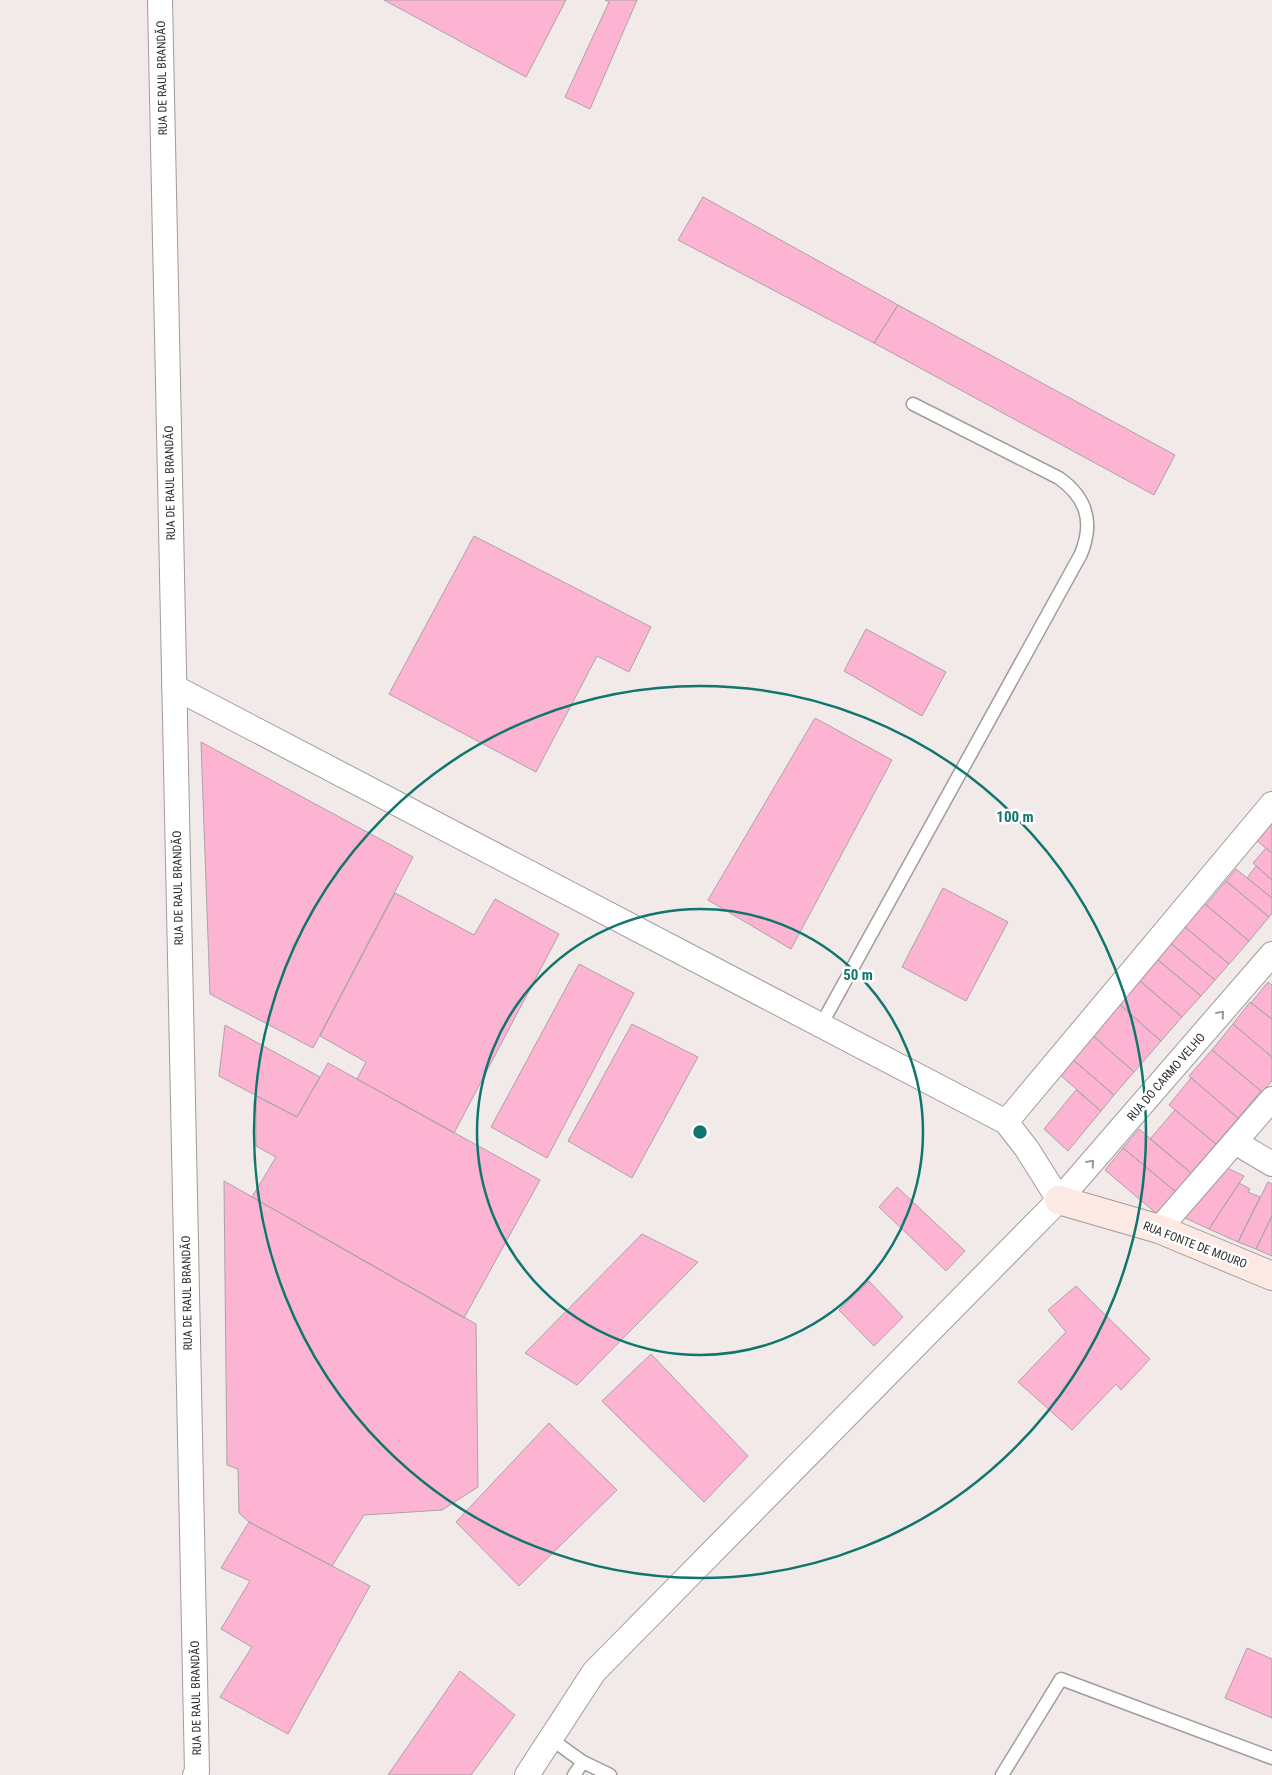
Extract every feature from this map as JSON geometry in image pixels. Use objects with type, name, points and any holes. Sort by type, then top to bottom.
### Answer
[{"type":"street","name":"RUA DE RAUL BRANDÃO","points":[[160,0],[196,1775]]},
{"type":"street","points":[[174,687],[1006,1122],[1027,1149],[1059,1200]]},
{"type":"street","points":[[1006,1122],[1272,804]]},
{"type":"street","name":"RUA DO CARMO VELHO","points":[[527,1775],[594,1672],[1059,1200],[1272,954]]},
{"type":"street","points":[[1159,1229],[1272,1099]]},
{"type":"street","points":[[1235,1142],[1272,1164]]},
{"type":"street","name":"RUA FONTE DE MOURO","points":[[1059,1200],[1159,1229],[1272,1276]]},
{"type":"lane","points":[[821,1025],[1082,554],[1087,541],[1088,526],[1086,512],[1080,498],[1071,487],[1059,478],[913,404]]},
{"type":"lane","points":[[1002,1775],[1061,1679],[1272,1758]]},
{"type":"lane","points":[[551,1739],[583,1762],[610,1775]]},
{"type":"lane","points":[[574,1775],[583,1762]]},
{"type":"building","points":[[384,0],[566,0],[526,77]]},
{"type":"building","points":[[605,0],[637,0],[590,109],[565,97],[609,2]]},
{"type":"building","points":[[703,197],[898,305],[874,343],[678,240]]},
{"type":"building","points":[[898,305],[1175,455],[1154,495],[874,343]]},
{"type":"building","points":[[474,536],[651,627],[629,672],[597,656],[536,772],[389,694]]},
{"type":"building","points":[[866,629],[946,672],[922,716],[844,671]]},
{"type":"building","points":[[815,718],[892,760],[791,949],[708,900]]},
{"type":"building","points":[[201,742],[413,857],[313,1048],[210,994]]},
{"type":"building","points":[[1272,819],[1272,853],[1252,837]]},
{"type":"building","points":[[1266,848],[1272,853],[1272,880],[1253,863]]},
{"type":"building","points":[[1256,866],[1272,880],[1272,898],[1247,878]]},
{"type":"building","points":[[1236,869],[1272,898],[1272,914],[1269,917],[1226,881]]},
{"type":"building","points":[[1226,881],[1269,917],[1249,941],[1206,905]]},
{"type":"building","points":[[943,888],[1008,922],[966,1001],[902,967]]},
{"type":"building","points":[[395,893],[474,935],[495,899],[559,934],[454,1133],[357,1079],[366,1062],[320,1036]]},
{"type":"building","points":[[1204,903],[1249,941],[1229,964],[1184,926]]},
{"type":"building","points":[[1184,926],[1229,964],[1215,980],[1170,943]]},
{"type":"building","points":[[1167,940],[1215,980],[1201,996],[1153,956]]},
{"type":"building","points":[[1157,959],[1201,996],[1182,1017],[1140,981]]},
{"type":"building","points":[[579,964],[634,993],[547,1158],[491,1127]]},
{"type":"building","points":[[1139,980],[1182,1017],[1161,1041],[1118,1003]]},
{"type":"building","points":[[1268,982],[1272,985],[1272,1019],[1251,1003]]},
{"type":"building","points":[[1250,1002],[1272,1019],[1272,1057],[1233,1024]]},
{"type":"building","points":[[1118,1003],[1161,1041],[1134,1072],[1091,1034]]},
{"type":"building","points":[[632,1024],[698,1057],[632,1178],[568,1141]]},
{"type":"building","points":[[1233,1024],[1272,1057],[1272,1081],[1262,1092],[1212,1050]]},
{"type":"building","points":[[225,1025],[320,1077],[297,1117],[219,1076]]},
{"type":"building","points":[[1091,1034],[1134,1072],[1114,1095],[1071,1058]]},
{"type":"building","points":[[1212,1050],[1261,1091],[1238,1118],[1189,1076]]},
{"type":"building","points":[[1071,1058],[1114,1095],[1101,1111],[1058,1073]]},
{"type":"building","points":[[328,1063],[540,1180],[464,1318],[252,1197],[276,1157],[256,1146],[256,1096],[297,1117]]},
{"type":"building","points":[[1191,1078],[1238,1118],[1216,1144],[1169,1105]]},
{"type":"building","points":[[1076,1090],[1101,1111],[1068,1151],[1044,1129]]},
{"type":"building","points":[[1175,1110],[1216,1144],[1191,1173],[1150,1139]]},
{"type":"building","points":[[1139,1129],[1191,1173],[1176,1192],[1123,1148]]},
{"type":"building","points":[[1123,1148],[1176,1192],[1157,1214],[1105,1170]]},
{"type":"building","points":[[1225,1167],[1244,1176],[1209,1229],[1185,1218]]},
{"type":"building","points":[[224,1181],[476,1324],[478,1487],[442,1510],[364,1515],[332,1566],[249,1522],[239,1513],[238,1469],[227,1465]]},
{"type":"building","points":[[1268,1182],[1272,1184],[1272,1216],[1256,1249],[1238,1242]]},
{"type":"building","points":[[1239,1183],[1250,1189],[1248,1192],[1260,1197],[1238,1242],[1209,1229]]},
{"type":"building","points":[[897,1187],[965,1251],[946,1271],[879,1207]]},
{"type":"building","points":[[1272,1216],[1272,1256],[1256,1249]]},
{"type":"building","points":[[642,1234],[698,1262],[577,1385],[525,1353]]},
{"type":"building","points":[[869,1281],[903,1317],[874,1346],[839,1310]]},
{"type":"building","points":[[1076,1286],[1150,1359],[1121,1390],[1116,1384],[1072,1430],[1018,1382],[1066,1332],[1048,1310]]},
{"type":"building","points":[[651,1354],[748,1456],[704,1502],[602,1401]]},
{"type":"building","points":[[549,1423],[617,1490],[519,1586],[456,1522]]},
{"type":"building","points":[[249,1522],[370,1586],[288,1734],[220,1697],[252,1647],[221,1629],[250,1581],[221,1568]]},
{"type":"building","points":[[1247,1648],[1272,1659],[1272,1718],[1225,1698]]},
{"type":"building","points":[[460,1671],[515,1715],[471,1775],[388,1775]]}]
